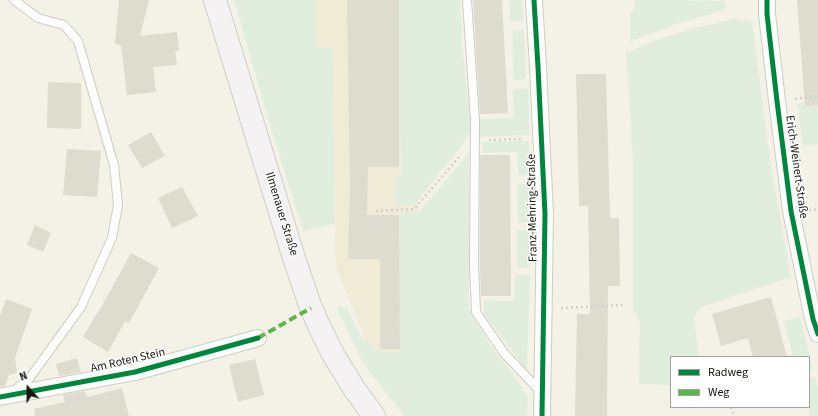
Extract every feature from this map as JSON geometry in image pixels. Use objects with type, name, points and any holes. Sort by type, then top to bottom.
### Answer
[{"type":"main road","name":"Ilmenauer Straße","points":[[216,0],[292,251],[311,308],[334,356],[354,390],[374,416]]},
{"type":"street","name":"Franz-Mehring-Straße","points":[[534,0],[545,214],[542,416]]},
{"type":"street","name":"Erich-Weinert-Straße","points":[[767,0],[776,101],[791,211],[813,318],[818,334]]},
{"type":"street","name":"Am Roten Stein","points":[[3,396],[135,372],[258,338]]},
{"type":"lane","name":"Am Roten Stein","points":[[3,396],[29,379],[81,307],[112,238],[118,205],[114,165],[78,41],[64,25],[38,18],[14,0]]},
{"type":"lane","points":[[467,0],[475,120],[474,265],[476,312],[504,353],[542,394]]},
{"type":"path","points":[[798,98],[818,96]]},
{"type":"path","points":[[376,211],[414,210],[474,140],[542,138]]},
{"type":"path","points":[[544,308],[623,305]]},
{"type":"shaded area","points":[[315,0],[418,0],[418,369],[378,370],[336,267],[333,49],[316,49]]},
{"type":"green space","points":[[234,0],[315,0],[316,49],[333,48],[335,224],[303,231],[270,125]]},
{"type":"green space","points":[[399,0],[460,0],[462,46],[471,127],[466,140],[414,205],[396,205],[395,177],[401,175]]},
{"type":"green space","points":[[509,0],[522,0],[523,21],[510,22]]},
{"type":"green space","points":[[634,0],[726,1],[725,10],[676,24],[630,42],[630,12],[634,11]]},
{"type":"green space","points":[[735,19],[752,21],[771,167],[791,277],[701,307],[694,318],[699,356],[670,356],[670,385],[639,384],[640,324],[633,308],[633,158],[626,53],[656,40],[695,28]]},
{"type":"green space","points":[[524,30],[526,79],[514,80],[512,31]]},
{"type":"green space","points":[[528,88],[530,135],[480,137],[479,119],[514,118],[513,89]]},
{"type":"green space","points":[[818,101],[818,144],[803,146],[797,103]]},
{"type":"green space","points":[[529,141],[530,175],[518,175],[517,152],[482,153],[482,142]]},
{"type":"green space","points":[[469,153],[469,309],[490,345],[516,378],[528,397],[527,416],[405,416],[362,361],[337,309],[339,305],[347,309],[362,338],[380,351],[400,352],[400,213],[420,211]]},
{"type":"green space","points":[[517,184],[529,184],[530,222],[518,223]]},
{"type":"green space","points":[[517,230],[529,231],[529,268],[517,268]]},
{"type":"green space","points":[[515,274],[530,275],[527,371],[484,314],[484,300],[514,301]]},
{"type":"green space","points":[[800,317],[810,356],[793,356],[784,321]]},
{"type":"green space","points":[[810,357],[813,369],[810,370]]},
{"type":"green space","points":[[815,377],[818,386],[818,416],[810,416],[808,408],[810,408],[810,379]]},
{"type":"building","points":[[119,0],[149,0],[140,36],[177,32],[179,51],[175,51],[177,65],[153,67],[156,92],[127,95],[121,45],[115,44]]},
{"type":"building","points":[[347,0],[399,0],[399,167],[368,167],[367,215],[399,215],[400,349],[380,349],[380,259],[348,259],[350,190]]},
{"type":"building","points":[[473,0],[502,0],[508,113],[480,114]]},
{"type":"building","points":[[797,0],[818,0],[818,105],[805,106]]},
{"type":"building","points":[[576,74],[606,74],[610,218],[619,218],[620,286],[608,286],[607,416],[575,416],[577,314],[590,314],[588,206],[579,206]]},
{"type":"building","points":[[48,82],[81,83],[81,129],[47,128]]},
{"type":"building","points":[[151,132],[165,156],[142,168],[128,145]]},
{"type":"building","points":[[67,149],[101,151],[97,197],[63,195]]},
{"type":"building","points":[[480,155],[510,155],[511,296],[481,296]]},
{"type":"building","points":[[182,187],[198,216],[172,228],[158,198]]},
{"type":"building","points":[[35,225],[51,233],[43,252],[27,245]]},
{"type":"building","points":[[131,253],[159,268],[129,323],[125,321],[108,352],[83,337]]},
{"type":"building","points":[[771,297],[787,356],[753,356],[748,338],[721,346],[712,314]]},
{"type":"building","points":[[6,299],[32,309],[15,358],[17,373],[9,375],[5,386],[0,387],[0,316]]},
{"type":"building","points":[[77,358],[81,372],[59,376],[56,364]]},
{"type":"building","points":[[255,359],[264,395],[238,402],[229,365]]},
{"type":"building","points":[[122,388],[129,416],[35,416],[34,409],[65,402],[63,395],[85,391],[87,397]]},
{"type":"marked path","points":[[258,338],[311,308]]},
{"type":"cycle path","points":[[534,0],[545,214],[542,416]]},
{"type":"cycle path","points":[[767,0],[767,14],[791,211],[813,319],[818,334]]},
{"type":"cycle path","points":[[0,397],[135,372],[258,338]]}]
